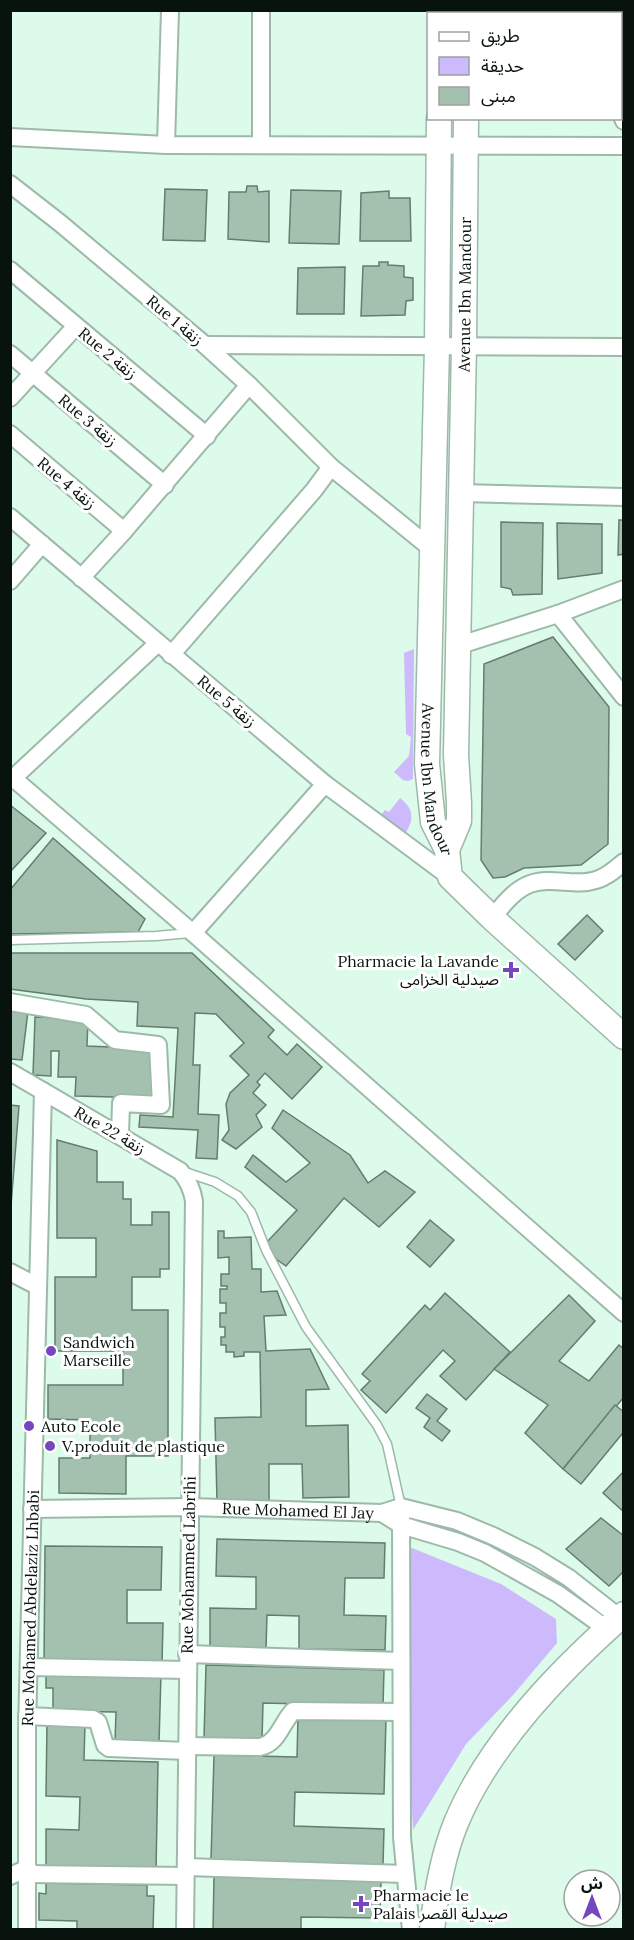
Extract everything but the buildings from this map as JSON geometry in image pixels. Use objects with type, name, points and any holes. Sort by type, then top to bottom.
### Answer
[{"type":"street","points":[[166,145],[170,10]]},
{"type":"street","points":[[261,10],[261,145]]},
{"type":"street","name":"Avenue Ibn Mandour","points":[[439,120],[437,346],[427,764],[433,822],[447,850]]},
{"type":"street","name":"Avenue Ibn Mandour","points":[[447,850],[459,821],[456,755],[457,646],[464,345],[466,120]]},
{"type":"street","points":[[10,137],[166,145],[624,146]]},
{"type":"street","name":"Rue 1 زنقة","points":[[10,184],[205,345],[331,466],[433,550]]},
{"type":"street","name":"Rue 2 زنقة","points":[[10,270],[207,436]]},
{"type":"street","points":[[10,398],[76,326]]},
{"type":"street","points":[[205,345],[624,347]]},
{"type":"street","name":"Rue 3 زنقة","points":[[10,354],[165,485]]},
{"type":"street","points":[[81,578],[165,485],[249,385]]},
{"type":"street","name":"Rue 4 زنقة","points":[[10,434],[124,531]]},
{"type":"street","points":[[171,655],[314,490],[331,466]]},
{"type":"street","points":[[461,493],[624,496]]},
{"type":"street","name":"Rue 5 زنقة","points":[[10,517],[325,784],[450,876],[492,918],[624,1037]]},
{"type":"street","points":[[10,581],[42,544]]},
{"type":"street","points":[[457,646],[558,614],[624,589]]},
{"type":"street","points":[[558,614],[624,697]]},
{"type":"street","points":[[158,643],[12,780],[193,933],[624,1312]]},
{"type":"street","points":[[193,933],[325,784]]},
{"type":"street","points":[[447,850],[450,876]]},
{"type":"street","points":[[492,918],[511,896],[529,884],[544,880],[596,880],[608,875],[624,862]]},
{"type":"street","points":[[10,1002],[86,1016],[115,1040],[158,1045],[161,1105],[121,1103],[120,1136]]},
{"type":"street","name":"Rue 22 زنقة","points":[[10,1072],[43,1096],[120,1136],[180,1171]]},
{"type":"street","points":[[10,1084],[43,1096]]},
{"type":"street","name":"Rue Mohamed Abdelaziz Lhbabi","points":[[27,1929],[28,1667],[43,1096]]},
{"type":"street","name":"Rue Mohammed Labrihi","points":[[180,1171],[188,1180],[194,1201],[185,1929]]},
{"type":"street","points":[[10,1272],[37,1286]]},
{"type":"street","name":"Rue Mohamed El Jay","points":[[32,1509],[189,1507],[382,1513],[401,1507]]},
{"type":"street","points":[[411,1929],[402,1837],[401,1507],[457,1521],[535,1557],[569,1578],[617,1620],[538,1699],[491,1756],[456,1823],[437,1886],[432,1929]]},
{"type":"street","name":"Rue Mohamed El Jay","points":[[382,1513],[401,1525],[458,1542],[485,1553],[558,1594],[617,1620]]},
{"type":"street","points":[[28,1667],[187,1662],[401,1661]]},
{"type":"street","points":[[10,1738],[27,1722],[93,1719],[98,1722],[105,1745],[110,1748],[260,1747],[268,1746],[275,1739],[293,1711],[401,1712]]},
{"type":"street","points":[[10,1876],[28,1871],[405,1874]]},
{"type":"lane","points":[[10,940],[193,933]]},
{"type":"lane","points":[[180,1171],[215,1182],[238,1196],[251,1212],[266,1250],[306,1327],[377,1425],[387,1444],[401,1507]]},
{"type":"green space","points":[[414,649],[413,779],[408,781],[403,780],[394,772],[409,756],[411,737],[406,734],[404,653]]},
{"type":"green space","points":[[400,798],[408,806],[411,814],[411,822],[406,832],[395,831],[377,820],[385,810],[389,812]]},
{"type":"green space","points":[[412,1548],[501,1584],[556,1619],[557,1643],[513,1695],[466,1744],[413,1830],[399,1557]]},
{"type":"place","name":"Pharmacie la Lavande صيدلية الخزامى","points":[[511,970]]},
{"type":"place","name":"Sandwich Marseille","points":[[51,1351]]},
{"type":"place","name":"Auto Ecole","points":[[29,1426]]},
{"type":"place","name":"V.produit de plastique","points":[[50,1446]]},
{"type":"place","name":"Pharmacie le Palais صيدلية القصر","points":[[361,1904]]}]
